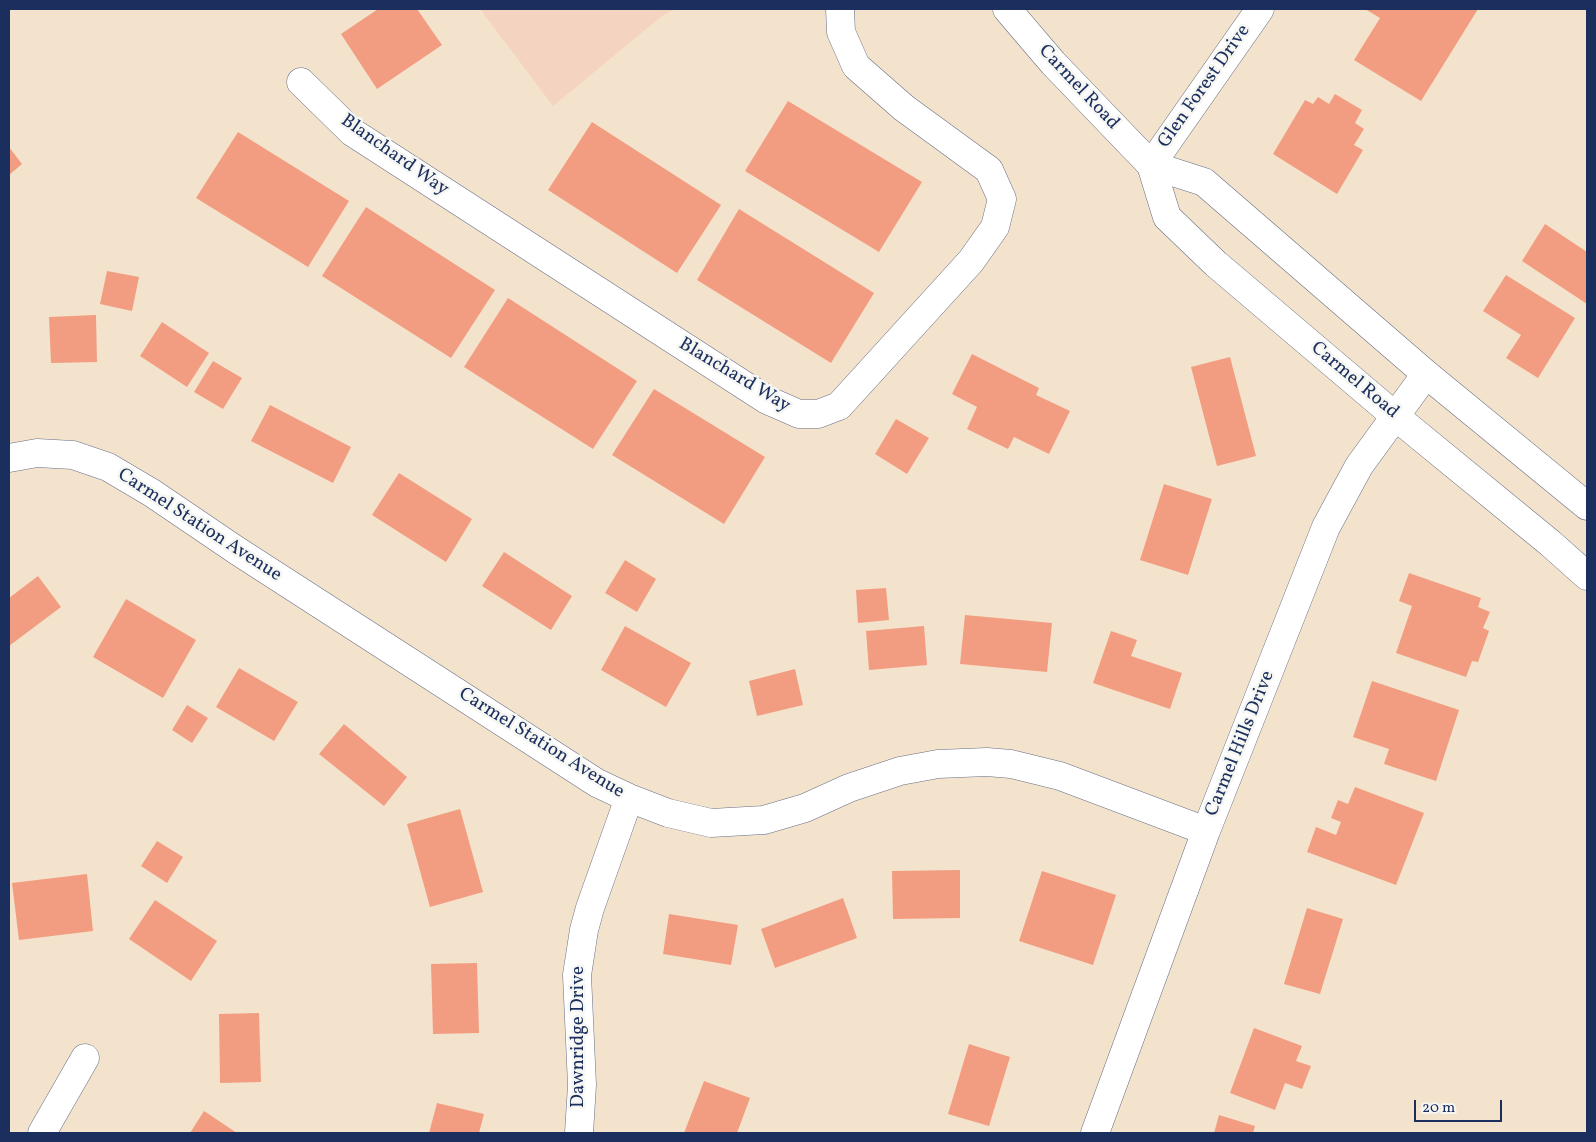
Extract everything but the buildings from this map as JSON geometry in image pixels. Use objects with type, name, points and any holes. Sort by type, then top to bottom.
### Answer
[{"type":"street","name":"Blanchard Way","points":[[301,82],[352,132],[767,400],[799,414],[818,414],[839,406],[972,262],[995,227],[1002,199],[989,170],[904,108],[856,66],[841,32],[840,9]]},
{"type":"street","name":"Carmel Road","points":[[1007,9],[1054,63],[1151,165],[1167,217],[1216,264],[1587,576]]},
{"type":"street","name":"Glen Forest Drive","points":[[1151,165],[1260,9]]},
{"type":"street","name":"Carmel Road","points":[[1151,165],[1204,182],[1426,374],[1584,495]]},
{"type":"street","name":"Carmel Hills Drive","points":[[1095,1133],[1206,831],[1326,527],[1359,466],[1426,374]]},
{"type":"street","name":"Carmel Station Avenue","points":[[9,458],[37,453],[73,455],[108,467],[152,493],[236,550],[598,783],[629,798],[668,813],[711,822],[764,820],[805,808],[849,788],[900,771],[938,764],[987,762],[1011,764],[1060,776],[1206,831]]},
{"type":"street","name":"Dawnridge Drive","points":[[579,1133],[582,1086],[577,976],[584,930],[590,908],[629,798]]},
{"type":"street","points":[[42,1133],[85,1058]]},
{"type":"shaded area","points":[[480,9],[675,9],[662,16],[553,106]]}]
